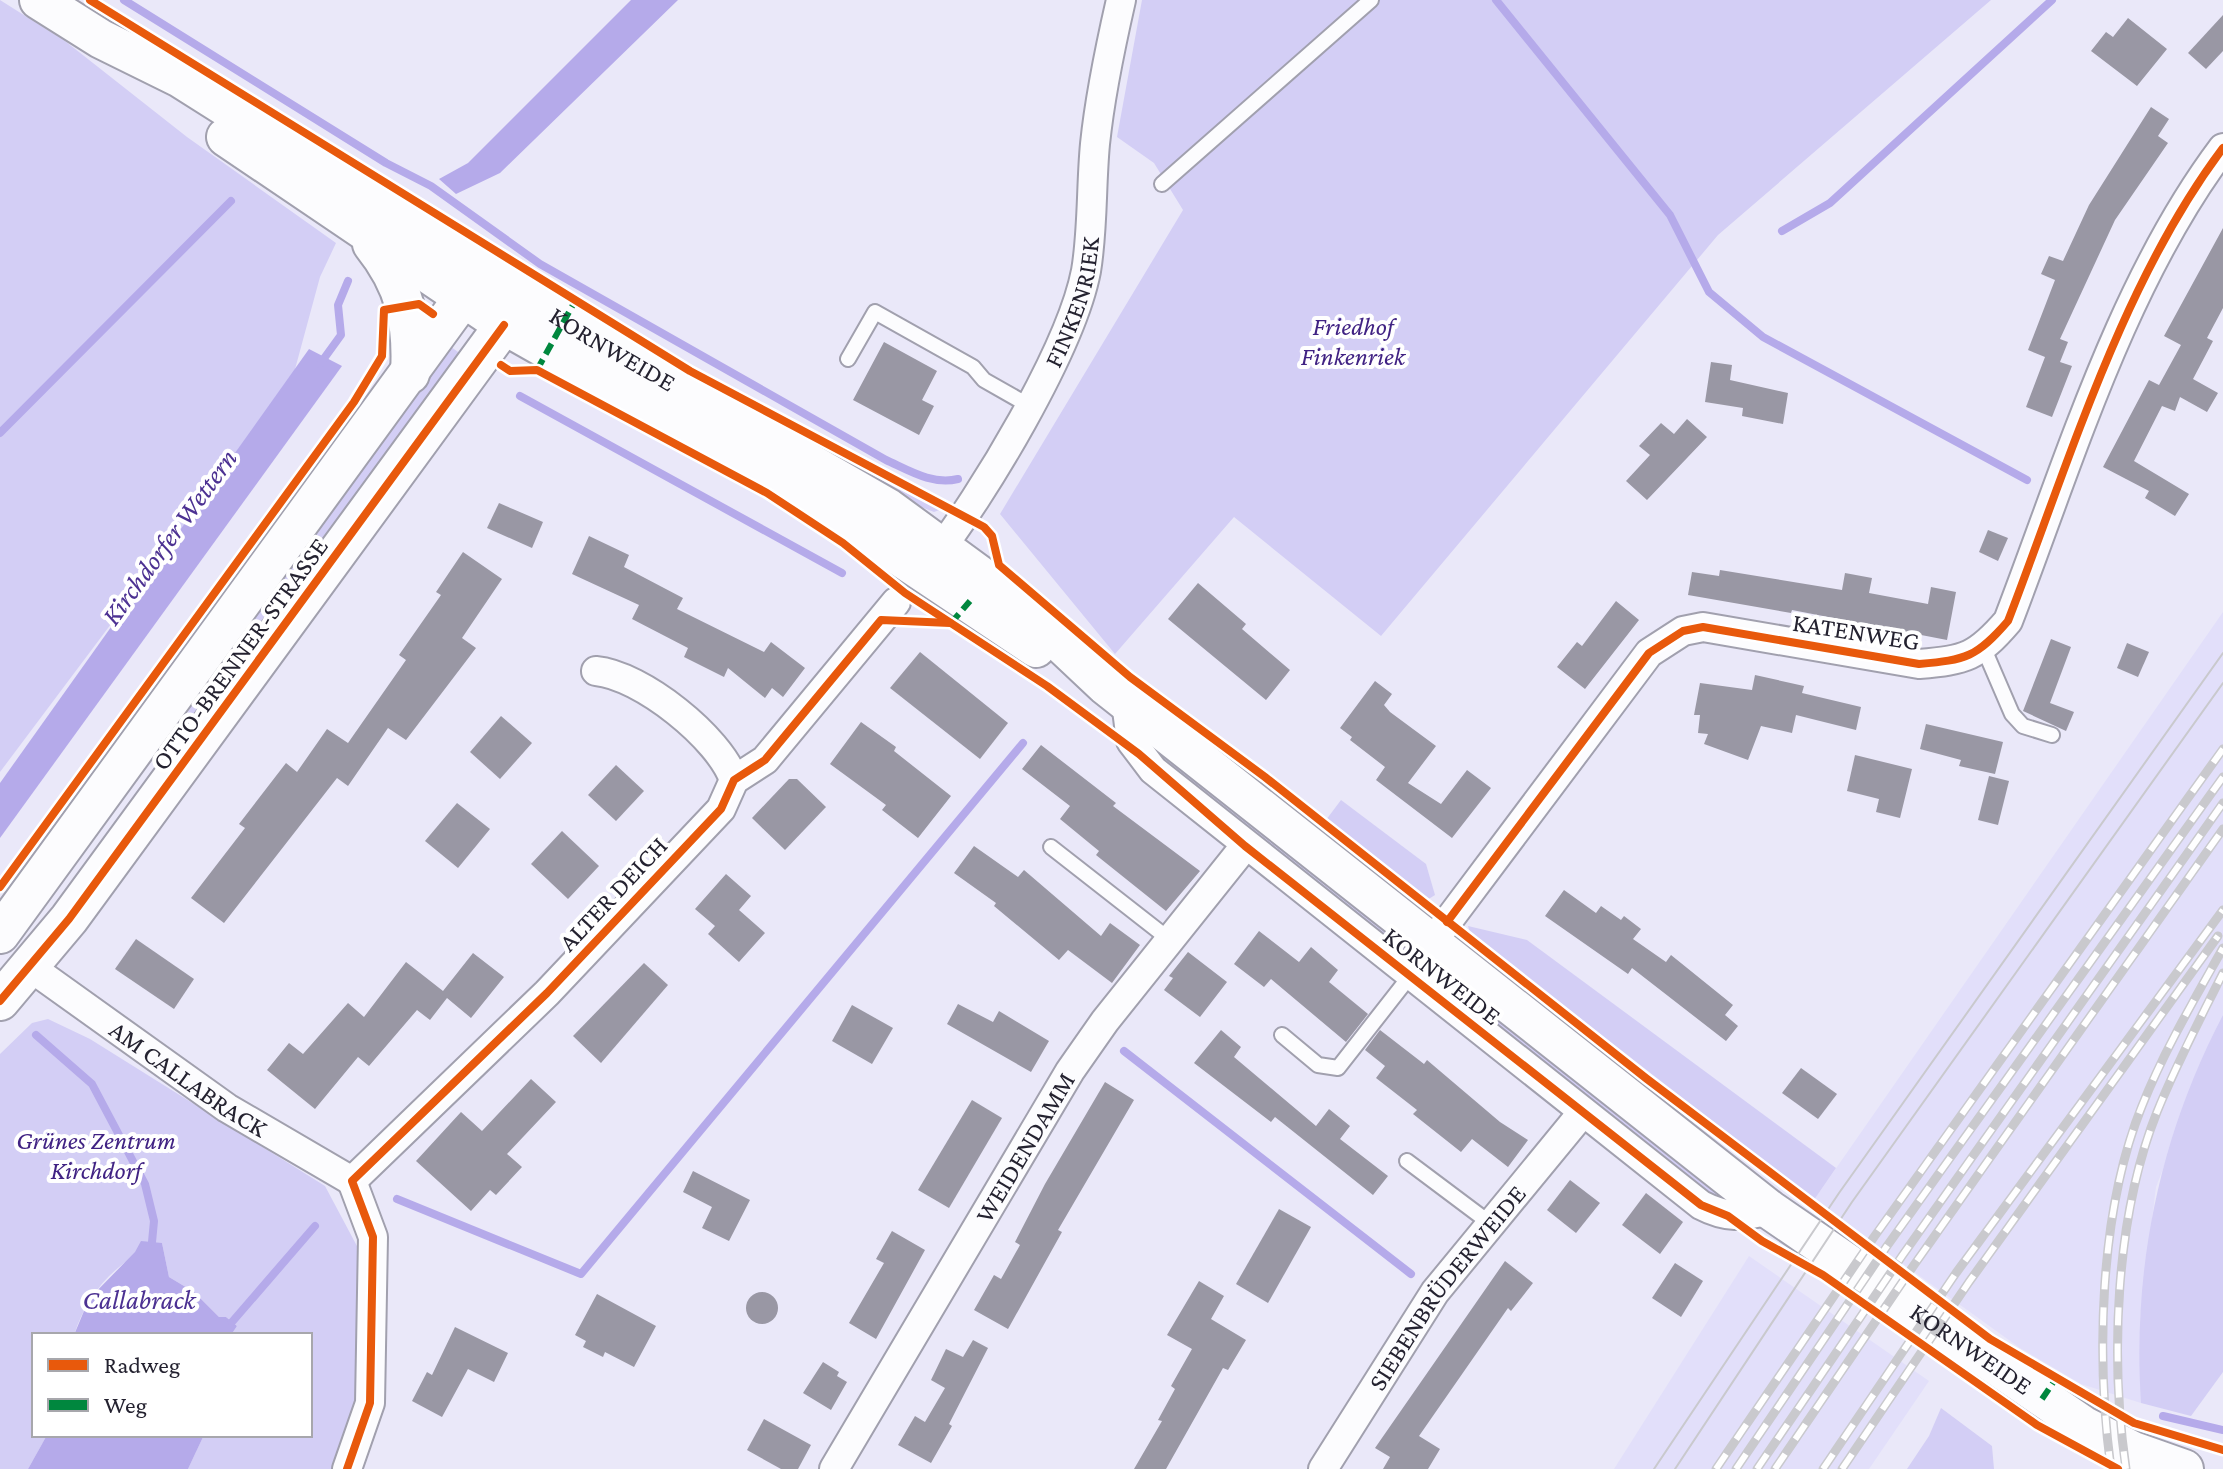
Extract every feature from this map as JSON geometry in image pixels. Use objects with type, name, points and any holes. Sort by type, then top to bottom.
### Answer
[{"type":"main road","name":"KORNWEIDE","points":[[39,0],[101,39],[180,78],[586,334],[860,490],[934,558],[1062,665],[1115,694],[1420,960],[1770,1210],[2074,1419],[2133,1451],[2184,1469]]},
{"type":"main road","name":"KORNWEIDE","points":[[101,39],[170,98],[504,325],[590,377],[772,476],[934,558]]},
{"type":"main road","points":[[355,224],[384,259],[407,305],[411,331],[410,374]]},
{"type":"main road","points":[[463,298],[503,283],[506,305],[504,325]]},
{"type":"main road","name":"OTTO-BRENNER-STRASSE","points":[[0,934],[463,298]]},
{"type":"main road","name":"OTTO-BRENNER-STRASSE","points":[[0,1001],[88,894],[504,325]]},
{"type":"main road","points":[[0,944],[30,967]]},
{"type":"street","name":"FINKENRIEK","points":[[934,558],[1028,405],[1072,313],[1085,274],[1099,110],[1121,0]]},
{"type":"street","points":[[1984,649],[2008,621],[2122,326],[2183,209],[2223,148]]},
{"type":"street","name":"ALTER DEICH","points":[[352,1181],[547,993],[721,809],[734,780],[765,760],[896,602]]},
{"type":"street","name":"KATENWEG","points":[[1420,960],[1649,653],[1669,638],[1703,627],[1919,664],[1954,661],[1984,649]]},
{"type":"street","points":[[596,671],[642,685],[717,750],[734,780]]},
{"type":"street","name":"KORNWEIDE","points":[[1115,694],[1139,754],[1245,846],[1420,960],[1583,1112],[1701,1205],[1714,1212],[1744,1217],[1770,1210]]},
{"type":"street","name":"WEIDENDAMM","points":[[834,1469],[1070,1071],[1105,1021],[1245,846]]},
{"type":"street","name":"AM CALLABRACK","points":[[30,967],[227,1108],[352,1181]]},
{"type":"street","name":"SIEBENBRÜDERWEIDE","points":[[1323,1469],[1435,1292],[1583,1112]]},
{"type":"street","points":[[347,1469],[370,1403],[373,1237],[352,1181]]},
{"type":"lane","points":[[1162,184],[1371,0]]},
{"type":"lane","points":[[848,359],[875,312],[973,367],[984,380],[1028,405]]},
{"type":"lane","points":[[1984,649],[2012,714],[2023,726],[2052,735]]},
{"type":"lane","points":[[1051,847],[1170,940]]},
{"type":"lane","points":[[1282,1035],[1318,1065],[1338,1068],[1420,960]]},
{"type":"lane","points":[[1407,1161],[1491,1224]]},
{"type":"shaded area","points":[[2223,612],[2223,1015],[2156,1187],[2140,1318],[2141,1403],[2081,1384],[2020,1348],[1814,1200]]},
{"type":"shaded area","points":[[1749,1256],[1929,1381],[1869,1469],[1614,1469]]},
{"type":"green space","points":[[0,0],[65,41],[187,137],[336,243],[320,277],[291,384],[0,772]]},
{"type":"green space","name":"Friedhof Finkenriek","points":[[1142,0],[1991,0],[1718,235],[1381,636],[1234,517],[1115,654],[1000,514],[1183,210],[1154,163],[1117,137]]},
{"type":"green space","points":[[447,344],[465,357],[83,880],[76,876],[173,741],[208,674]]},
{"type":"green space","points":[[687,373],[942,509],[934,512],[911,503]]},
{"type":"green space","points":[[1143,738],[1735,1206],[1723,1208],[1157,765]]},
{"type":"green space","points":[[1341,800],[1426,864],[1435,895],[1427,900],[1326,820]]},
{"type":"green space","points":[[1468,926],[1527,940],[1836,1168],[1814,1200],[1470,933]]},
{"type":"green space","points":[[2223,1015],[2223,1372],[2191,1416],[2141,1403],[2141,1302],[2146,1252],[2167,1155],[2182,1107]]},
{"type":"green space","name":"Grünes Zentrum Kirchdorf","points":[[48,1019],[90,1039],[325,1186],[358,1248],[358,1397],[335,1469],[188,1469],[203,1437],[312,1437],[312,1333],[232,1333],[237,1326],[226,1317],[219,1317],[194,1292],[169,1277],[162,1243],[146,1249],[107,1278],[88,1304],[75,1333],[32,1333],[32,1437],[46,1437],[28,1469],[0,1469],[0,1054],[32,1023]]},
{"type":"green space","points":[[1941,1408],[1992,1446],[1994,1469],[1907,1469],[1929,1436]]},
{"type":"water","points":[[631,0],[678,0],[500,173],[456,194],[439,179],[468,163]]},
{"type":"water","points":[[309,349],[342,366],[0,838],[0,783]]},
{"type":"water","name":"Callabrack","points":[[141,1241],[162,1243],[169,1277],[194,1292],[219,1317],[226,1317],[237,1326],[232,1333],[75,1333],[89,1299],[135,1252]]},
{"type":"water","points":[[46,1437],[203,1437],[188,1469],[28,1469]]},
{"type":"building","points":[[2223,15],[2223,51],[2206,69],[2188,53]]},
{"type":"building","points":[[2128,18],[2167,49],[2137,86],[2091,51],[2106,32],[2113,37]]},
{"type":"building","points":[[2151,107],[2169,119],[2158,136],[2168,143],[2115,220],[2060,339],[2068,342],[2060,362],[2072,366],[2052,417],[2026,407],[2045,357],[2028,350],[2055,280],[2041,274],[2049,256],[2063,261],[2089,205]]},
{"type":"building","points":[[2223,228],[2223,308],[2207,338],[2213,341],[2193,379],[2218,393],[2207,412],[2180,397],[2175,411],[2162,406],[2134,461],[2189,494],[2175,516],[2145,498],[2149,491],[2103,467],[2149,380],[2159,385],[2181,345],[2164,336]]},
{"type":"building","points":[[884,342],[937,371],[922,400],[934,406],[919,435],[853,400]]},
{"type":"building","points":[[1711,362],[1732,365],[1730,380],[1788,393],[1783,424],[1742,416],[1743,408],[1705,402]]},
{"type":"building","points":[[1687,419],[1707,437],[1647,500],[1626,481],[1650,455],[1639,446],[1661,423],[1674,434]]},
{"type":"building","points":[[499,503],[543,522],[532,548],[487,528]]},
{"type":"building","points":[[1988,530],[2008,538],[1998,561],[1979,552]]},
{"type":"building","points":[[589,536],[629,555],[624,567],[683,598],[677,609],[764,652],[771,642],[805,668],[783,697],[772,688],[765,698],[728,668],[724,677],[684,657],[688,648],[632,619],[639,605],[572,574]]},
{"type":"building","points":[[463,552],[502,579],[462,638],[476,648],[406,740],[388,728],[348,786],[337,778],[224,923],[191,898],[245,828],[239,824],[286,763],[297,772],[327,729],[348,743],[406,660],[399,655],[441,595],[436,592]]},
{"type":"building","points":[[1720,570],[1842,590],[1845,573],[1872,578],[1869,593],[1928,604],[1931,587],[1956,592],[1947,640],[1792,610],[1791,613],[1688,595],[1692,572],[1719,576]]},
{"type":"building","points":[[1198,583],[1246,624],[1242,629],[1290,670],[1266,700],[1168,619]]},
{"type":"building","points":[[1616,601],[1639,620],[1585,689],[1557,667],[1577,642],[1582,646]]},
{"type":"building","points":[[2051,639],[2071,647],[2050,703],[2074,712],[2066,731],[2023,711]]},
{"type":"building","points":[[2127,643],[2149,652],[2138,677],[2117,668]]},
{"type":"building","points":[[920,652],[1008,723],[980,759],[890,688]]},
{"type":"building","points":[[1755,675],[1804,686],[1802,693],[1861,707],[1856,730],[1796,715],[1792,733],[1761,726],[1748,760],[1704,744],[1708,734],[1698,733],[1700,715],[1694,715],[1700,683],[1752,690]]},
{"type":"building","points":[[1375,681],[1392,694],[1384,705],[1390,712],[1436,746],[1408,783],[1441,804],[1467,770],[1491,788],[1452,838],[1376,780],[1385,767],[1350,740],[1352,737],[1340,728]]},
{"type":"building","points":[[501,716],[532,743],[500,779],[470,752]]},
{"type":"building","points":[[861,722],[896,747],[894,751],[951,796],[918,838],[882,810],[886,805],[830,764]]},
{"type":"building","points":[[1926,724],[2003,742],[1995,774],[1959,766],[1961,760],[1920,749]]},
{"type":"building","points":[[1041,745],[1116,803],[1113,806],[1200,871],[1166,911],[1096,855],[1099,851],[1060,819],[1070,806],[1022,769]]},
{"type":"building","points":[[1855,755],[1912,769],[1900,818],[1876,812],[1879,799],[1847,791]]},
{"type":"building","points":[[616,765],[644,791],[616,821],[588,795]]},
{"type":"building","points":[[1989,776],[2009,781],[1998,825],[1978,820]]},
{"type":"building","points":[[789,779],[797,779],[826,807],[785,850],[752,818]]},
{"type":"building","points":[[457,803],[490,829],[458,868],[425,841]]},
{"type":"building","points":[[562,831],[599,866],[568,899],[531,864]]},
{"type":"building","points":[[974,846],[1018,877],[1024,870],[1101,936],[1110,923],[1140,945],[1112,983],[1068,950],[1059,960],[994,906],[996,903],[954,873]]},
{"type":"building","points":[[726,874],[751,896],[739,910],[765,933],[739,962],[708,934],[715,926],[695,909]]},
{"type":"building","points":[[1564,890],[1596,913],[1601,906],[1621,920],[1624,916],[1641,929],[1633,939],[1666,962],[1671,955],[1733,1005],[1725,1015],[1738,1026],[1726,1041],[1632,968],[1628,974],[1545,916]]},
{"type":"building","points":[[1259,931],[1299,962],[1311,947],[1338,970],[1329,982],[1368,1014],[1346,1042],[1271,979],[1264,987],[1234,964]]},
{"type":"building","points":[[136,939],[194,979],[174,1009],[115,969]]},
{"type":"building","points":[[1188,952],[1227,982],[1200,1017],[1164,990],[1173,978],[1169,976]]},
{"type":"building","points":[[473,953],[504,977],[471,1018],[447,998],[430,1020],[417,1010],[369,1066],[358,1057],[315,1109],[267,1070],[289,1043],[303,1054],[348,1003],[364,1017],[406,962],[443,991]]},
{"type":"building","points":[[644,963],[668,985],[601,1063],[573,1036]]},
{"type":"building","points":[[958,1004],[993,1022],[999,1011],[1049,1041],[1031,1072],[947,1024]]},
{"type":"building","points":[[852,1005],[893,1028],[872,1064],[832,1041]]},
{"type":"building","points":[[1221,1030],[1241,1047],[1234,1057],[1316,1126],[1329,1109],[1350,1126],[1340,1139],[1388,1176],[1373,1195],[1275,1117],[1271,1122],[1194,1063]]},
{"type":"building","points":[[1380,1030],[1424,1064],[1427,1060],[1500,1122],[1528,1140],[1508,1167],[1472,1139],[1461,1152],[1413,1114],[1417,1110],[1376,1078],[1385,1066],[1365,1050]]},
{"type":"building","points":[[1801,1068],[1837,1094],[1818,1119],[1782,1093]]},
{"type":"building","points":[[531,1079],[556,1102],[507,1154],[522,1167],[496,1195],[490,1190],[471,1211],[416,1161],[461,1112],[482,1131]]},
{"type":"building","points":[[1105,1082],[1134,1100],[1058,1230],[1062,1232],[1008,1329],[974,1310],[994,1275],[1001,1279],[1020,1245],[1015,1242],[1045,1184]]},
{"type":"building","points":[[972,1100],[1002,1118],[949,1208],[918,1190]]},
{"type":"building","points":[[693,1171],[750,1200],[729,1241],[702,1228],[712,1207],[683,1192]]},
{"type":"building","points":[[1570,1180],[1600,1203],[1576,1233],[1547,1210]]},
{"type":"building","points":[[1646,1193],[1683,1222],[1660,1254],[1622,1225]]},
{"type":"building","points":[[1279,1209],[1311,1227],[1268,1303],[1236,1284]]},
{"type":"building","points":[[892,1231],[925,1250],[876,1339],[849,1323],[884,1263],[876,1259]]},
{"type":"building","points":[[1505,1261],[1533,1283],[1511,1311],[1508,1308],[1419,1436],[1440,1449],[1428,1469],[1383,1469],[1390,1457],[1375,1448]]},
{"type":"building","points":[[1675,1263],[1703,1281],[1681,1317],[1652,1298]]},
{"type":"building","points":[[1199,1281],[1224,1296],[1211,1319],[1246,1340],[1228,1370],[1223,1368],[1166,1469],[1134,1469],[1162,1421],[1158,1420],[1175,1389],[1171,1386],[1192,1349],[1167,1335]]},
{"type":"building","points":[[762,1292],[773,1297],[778,1308],[773,1319],[762,1324],[751,1319],[746,1308],[751,1297]]},
{"type":"building","points":[[597,1294],[656,1326],[634,1367],[605,1352],[603,1357],[583,1347],[586,1341],[575,1335]]},
{"type":"building","points":[[455,1327],[508,1353],[494,1382],[468,1369],[442,1417],[412,1401],[427,1372],[432,1375]]},
{"type":"building","points":[[973,1340],[988,1348],[931,1463],[898,1445],[915,1416],[925,1422],[945,1388],[931,1380],[946,1349],[963,1357]]},
{"type":"building","points":[[823,1362],[839,1372],[837,1376],[847,1382],[831,1410],[803,1393]]},
{"type":"building","points":[[764,1419],[811,1445],[798,1469],[781,1469],[747,1450]]},
{"type":"waterway","points":[[124,0],[386,163],[431,186],[540,264],[886,460],[930,479],[958,479]]},
{"type":"waterway","points":[[1496,0],[1670,215],[1709,292],[1763,337],[2027,480]]},
{"type":"waterway","points":[[1782,231],[1830,203],[2052,0]]},
{"type":"waterway","points":[[0,433],[231,201]]},
{"type":"waterway","name":"Kirchdorfer Wettern","points":[[320,364],[341,335],[338,305],[348,281]]},
{"type":"waterway","points":[[520,396],[842,573]]},
{"type":"waterway","points":[[397,1199],[581,1274],[1023,743]]},
{"type":"waterway","points":[[36,1035],[92,1084],[145,1184],[154,1221],[152,1242]]},
{"type":"waterway","points":[[1124,1051],[1411,1274]]},
{"type":"waterway","points":[[232,1322],[315,1226]]},
{"type":"waterway","points":[[2163,1416],[2223,1430]]},
{"type":"tram line","points":[[1654,1469],[1839,1193],[2223,653]]},
{"type":"tram line","points":[[1675,1469],[1852,1202],[2223,683]]},
{"type":"railway","points":[[1716,1469],[1874,1237],[2223,749]]},
{"type":"railway","points":[[1736,1469],[1887,1246],[2223,777]]},
{"type":"railway","points":[[1757,1469],[1902,1256],[2223,803]]},
{"type":"railway","points":[[1775,1469],[1914,1265],[2223,829]]},
{"type":"railway","points":[[1823,1469],[1956,1273],[2223,910]]},
{"type":"railway","points":[[1842,1469],[1969,1282],[2218,936]]},
{"type":"railway","points":[[2111,1469],[2103,1380],[2103,1333],[2109,1238],[2117,1192],[2142,1106],[2180,1026],[2223,948]]},
{"type":"railway","points":[[2126,1469],[2118,1381],[2118,1335],[2120,1288],[2132,1196],[2157,1112],[2223,973]]},
{"type":"marked path","points":[[537,370],[574,303]]},
{"type":"marked path","points":[[951,623],[970,601]]},
{"type":"marked path","points":[[2042,1399],[2055,1380]]},
{"type":"cycle path","points":[[90,0],[690,371],[984,527],[992,536],[999,565],[1130,677],[1265,777],[1647,1079],[1990,1339],[2134,1423],[2223,1450]]},
{"type":"cycle path","points":[[1447,922],[1649,653],[1683,631],[1703,627],[1919,664],[1960,658],[1988,642],[2008,621],[2126,315],[2187,200],[2223,148]]},
{"type":"cycle path","points":[[0,887],[354,402],[382,356],[384,310],[419,304],[433,314]]},
{"type":"cycle path","points":[[0,1001],[69,919],[504,325]]},
{"type":"cycle path","points":[[501,365],[510,371],[537,370],[767,493],[843,543],[905,593],[1047,686],[1139,754],[1245,846],[1701,1205],[1728,1216],[1762,1241],[1823,1275],[2037,1425],[2118,1469]]},
{"type":"cycle path","points":[[347,1469],[370,1403],[373,1237],[352,1181],[547,993],[721,809],[734,780],[765,760],[881,620],[950,623]]}]
